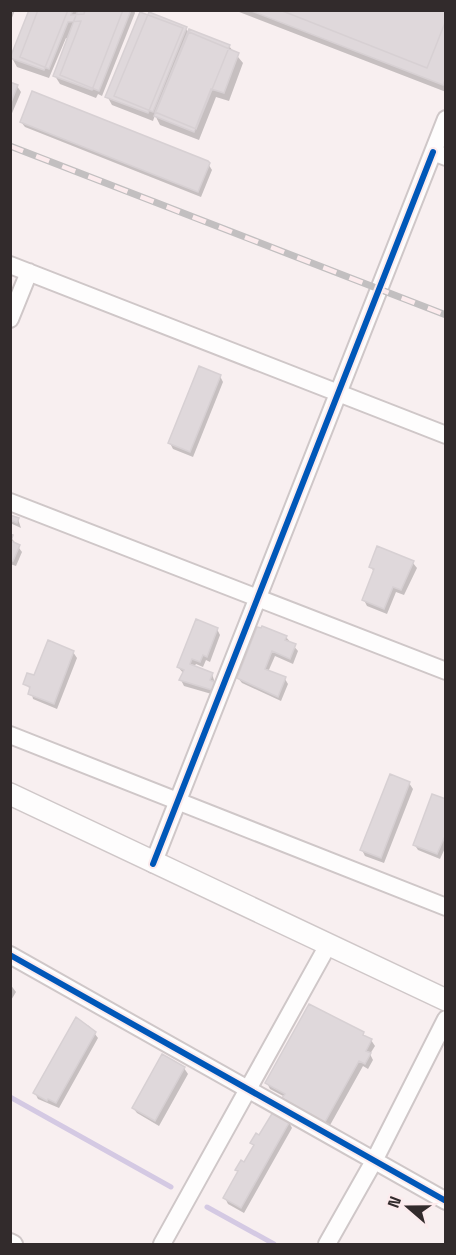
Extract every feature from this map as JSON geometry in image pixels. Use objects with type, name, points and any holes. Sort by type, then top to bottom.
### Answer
[{"type":"street","points":[[153,864],[260,599],[337,391],[439,154],[446,120]]},
{"type":"street","points":[[10,265],[446,435]]},
{"type":"street","points":[[10,319],[29,273]]},
{"type":"street","points":[[10,502],[446,671]]},
{"type":"street","points":[[10,735],[446,907]]},
{"type":"street","points":[[10,794],[153,864],[446,1000]]},
{"type":"street","points":[[162,1245],[328,945]]},
{"type":"street","points":[[10,955],[446,1201]]},
{"type":"street","points":[[327,1245],[374,1161],[446,1019]]},
{"type":"building","points":[[29,10],[68,10],[44,70],[10,58]]},
{"type":"building","points":[[38,10],[73,10],[71,15],[84,14],[85,10],[131,10],[99,91],[60,75],[81,21],[68,22],[49,69],[20,57]]},
{"type":"building","points":[[78,10],[123,10],[92,90],[53,76]]},
{"type":"building","points":[[249,10],[446,10],[446,78],[443,85]]},
{"type":"building","points":[[280,10],[446,10],[446,20],[427,68]]},
{"type":"building","points":[[140,12],[183,28],[148,113],[105,97]]},
{"type":"building","points":[[149,12],[187,27],[153,112],[114,96]]},
{"type":"building","points":[[189,29],[230,45],[196,129],[155,112]]},
{"type":"building","points":[[189,32],[239,53],[224,93],[211,89],[194,132],[154,116]]},
{"type":"building","points":[[10,82],[18,85],[10,105]]},
{"type":"building","points":[[10,82],[18,85],[10,105]]},
{"type":"building","points":[[32,91],[208,161],[210,163],[198,192],[20,122]]},
{"type":"building","points":[[199,366],[221,375],[190,452],[168,443]]},
{"type":"building","points":[[10,515],[19,518],[17,523],[10,520]]},
{"type":"building","points":[[10,534],[13,535],[11,541],[20,545],[13,561],[10,560]]},
{"type":"building","points":[[377,546],[414,561],[401,590],[393,587],[384,609],[362,600],[374,569],[369,567]]},
{"type":"building","points":[[196,619],[218,628],[207,657],[203,655],[200,662],[192,659],[190,664],[213,673],[210,680],[215,682],[212,690],[179,680],[184,670],[177,667]]},
{"type":"building","points":[[262,626],[287,636],[285,640],[296,644],[290,659],[272,651],[265,669],[286,677],[278,697],[237,678],[257,627]]},
{"type":"building","points":[[48,640],[74,651],[54,704],[28,694],[30,687],[23,684],[27,673],[34,675]]},
{"type":"building","points":[[390,774],[410,782],[381,858],[360,850]]},
{"type":"building","points":[[432,794],[446,799],[446,834],[437,854],[413,845]]},
{"type":"building","points":[[309,1004],[364,1032],[363,1035],[372,1039],[366,1051],[371,1053],[365,1064],[359,1061],[325,1122],[282,1098],[285,1094],[265,1083]]},
{"type":"building","points":[[76,1017],[96,1032],[56,1103],[48,1099],[47,1101],[33,1093]]},
{"type":"building","points":[[162,1054],[185,1067],[155,1121],[132,1108]]},
{"type":"building","points":[[273,1112],[290,1121],[241,1208],[223,1198],[238,1171],[235,1170],[241,1160],[244,1162],[254,1145],[250,1143],[256,1133],[259,1135]]},
{"type":"waterway","points":[[10,1097],[171,1187]]},
{"type":"waterway","points":[[207,1207],[274,1244]]},
{"type":"railway","points":[[10,146],[446,315]]},
{"type":"cycle path","points":[[153,864],[433,152]]},
{"type":"cycle path","points":[[10,955],[446,1201]]}]
